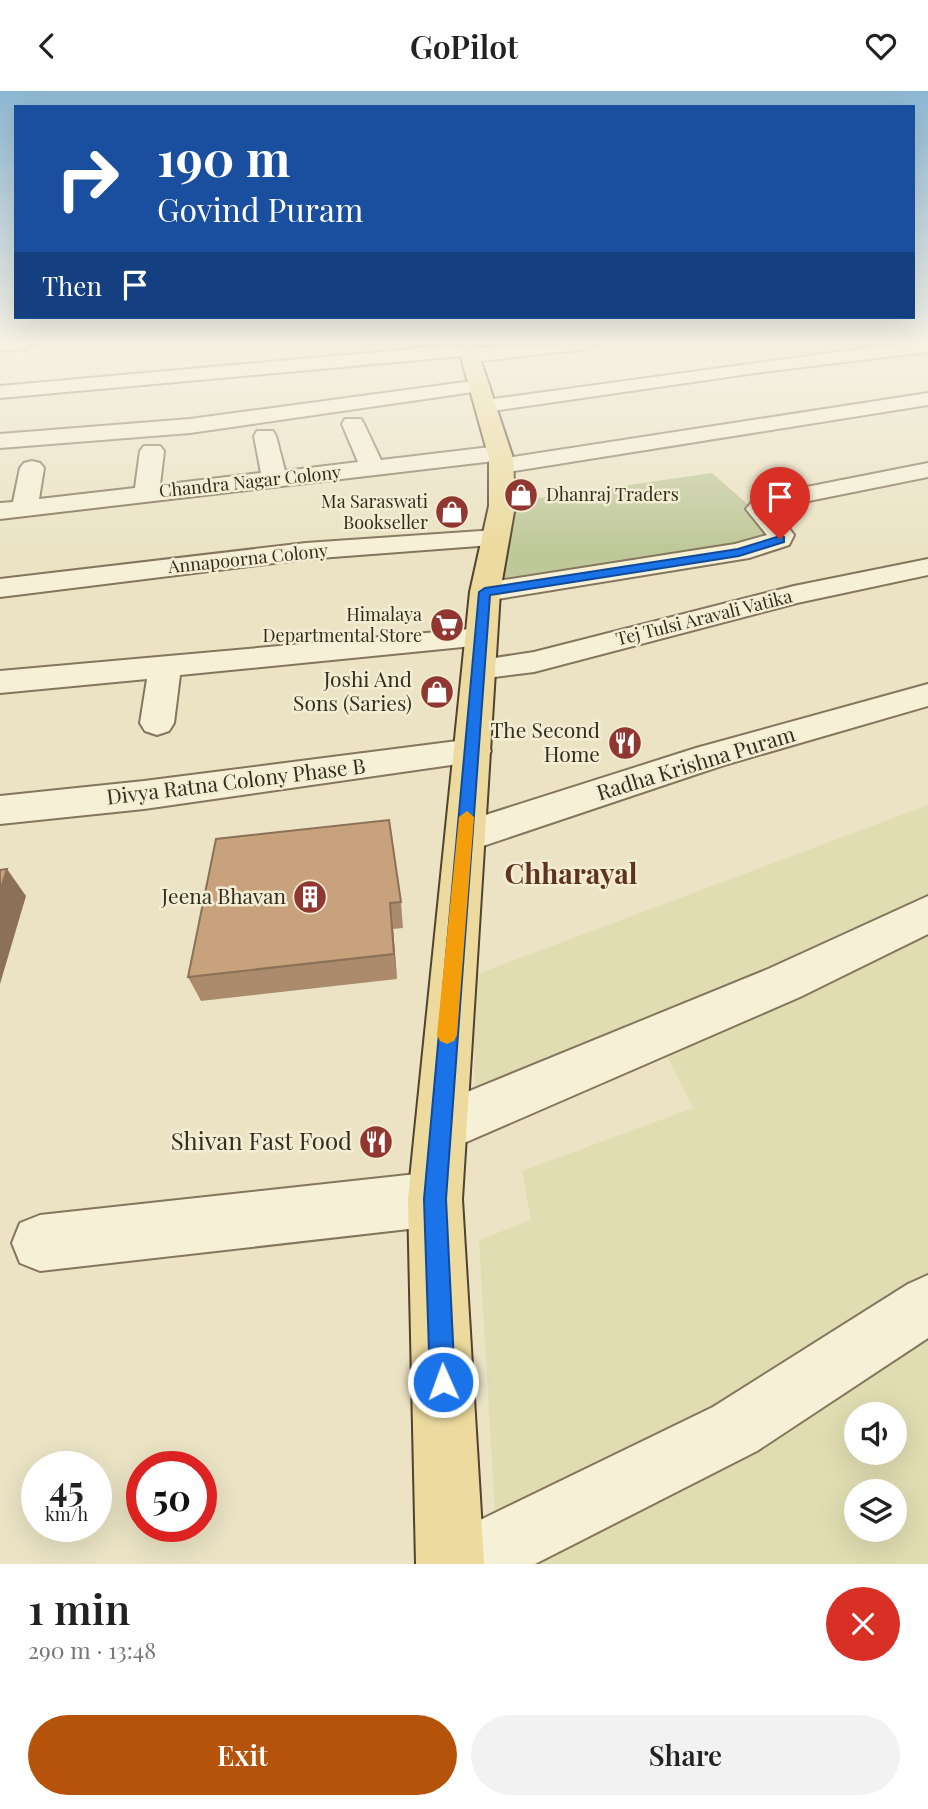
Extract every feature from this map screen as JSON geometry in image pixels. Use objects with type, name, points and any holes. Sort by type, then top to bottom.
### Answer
[{"type":"main road","points":[[450,1564],[435,1199],[485,592],[502,506],[500,460],[486,412]]},
{"type":"street","points":[[0,441],[190,426],[260,412]]},
{"type":"street","name":"Chandra Nagar Colony","points":[[0,511],[373,468],[500,460],[839,412]]},
{"type":"street","points":[[353,425],[373,468]]},
{"type":"street","points":[[265,436],[275,479]]},
{"type":"street","points":[[147,493],[152,451]]},
{"type":"street","points":[[25,507],[32,468]]},
{"type":"street","points":[[485,592],[739,552],[780,539],[781,535],[759,509],[765,502],[928,470]]},
{"type":"street","name":"Annapoorna Colony","points":[[0,588],[306,551],[496,538]]},
{"type":"street","name":"Tej Tulsi Aravali Vatika","points":[[0,682],[165,665],[481,653],[534,661],[794,595],[928,567]]},
{"type":"street","points":[[157,723],[165,665]]},
{"type":"street","name":"Radha Krishna Puram","points":[[465,838],[709,757],[928,695]]},
{"type":"street","name":"Divya Ratna Colony Phase B","points":[[0,810],[144,795],[473,751]]},
{"type":"street","points":[[441,1128],[784,983],[928,914]]},
{"type":"street","points":[[40,1243],[435,1199]]},
{"type":"street","points":[[463,1564],[734,1429],[928,1304]]},
{"type":"shaded area","points":[[928,805],[928,1564],[498,1564],[479,1240],[531,1220],[522,1171],[693,1108],[650,1022],[475,1093],[472,976]]},
{"type":"green space","points":[[712,473],[746,503],[774,538],[500,585],[512,502]]},
{"type":"building","name":"Jeena Bhavan","points":[[389,820],[401,902],[390,903],[394,954],[188,977],[216,839]]},
{"type":"building","points":[[7,869],[0,891],[0,870]]},
{"type":"slow traffic","points":[[447,1035],[467,817]]},
{"type":"place","name":"Dhanraj Traders","points":[[521,495]]},
{"type":"place","name":"Ma Saraswati Bookseller","points":[[452,512]]},
{"type":"place","name":"Himalaya Departmental Store","points":[[447,625]]},
{"type":"place","name":"Joshi And Sons (Saries)","points":[[437,692]]},
{"type":"place","name":"The Second Home","points":[[625,743]]},
{"type":"place","name":"Jeena Bhavan","points":[[310,897]]},
{"type":"place","name":"Shivan Fast Food","points":[[376,1142]]},
{"type":"district","name":"Chharayal","points":[[571,874]]},
{"type":"route","points":[[443,1382],[435,1199],[485,592],[739,552],[780,539]]}]
